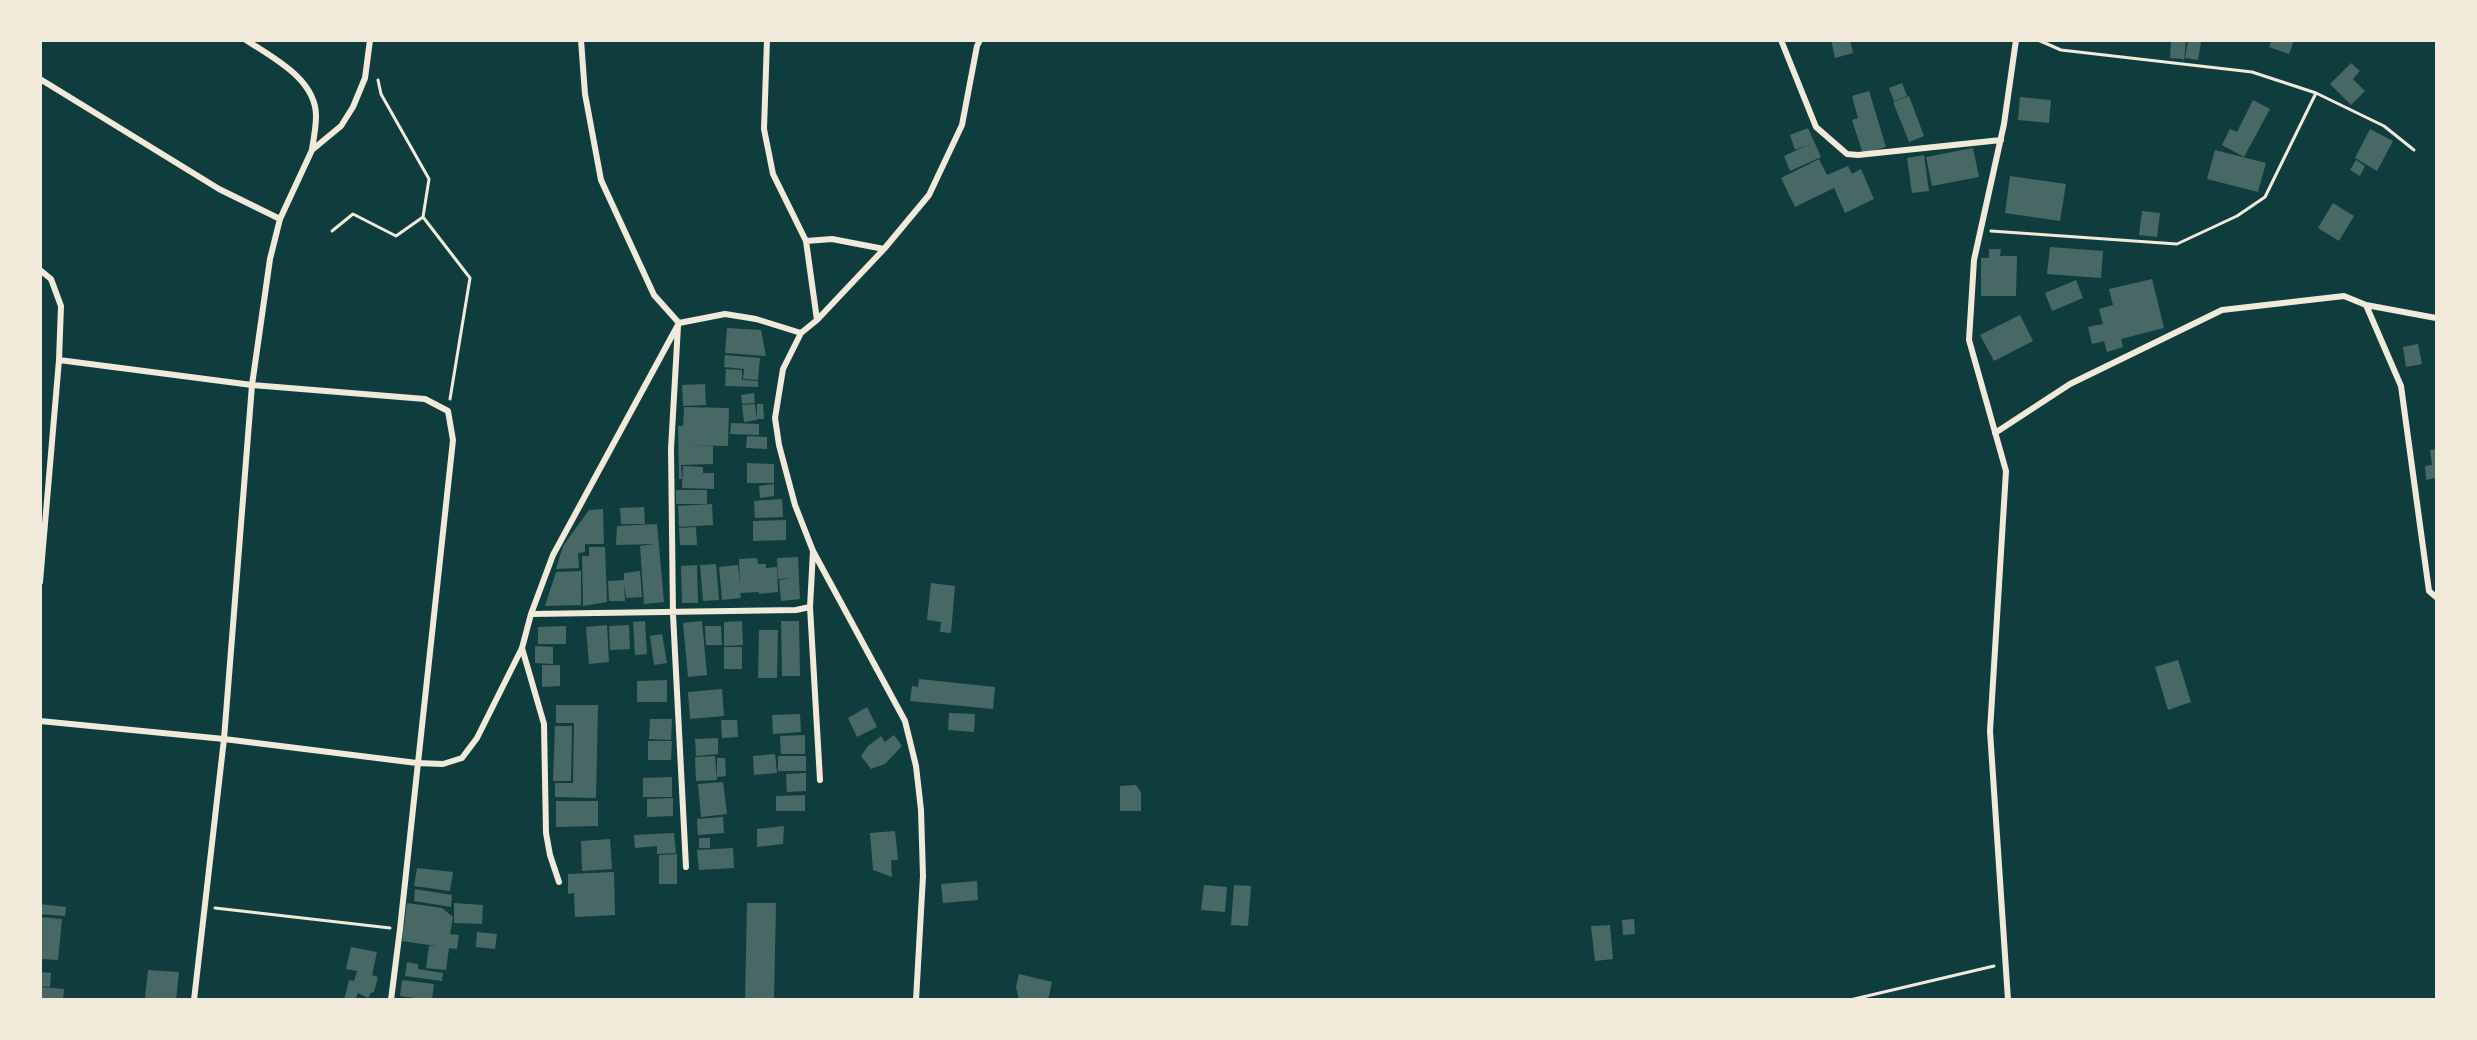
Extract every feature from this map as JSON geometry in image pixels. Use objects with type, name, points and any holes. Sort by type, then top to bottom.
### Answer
[{"type":"street","points":[[194,999],[224,739],[252,385],[270,259],[280,219],[312,150],[316,114],[307,87],[292,70],[246,40]]},
{"type":"street","points":[[312,150],[341,126],[353,107],[365,78],[370,40]]},
{"type":"street","points":[[581,40],[585,94],[601,180],[654,295],[679,323],[670,449],[673,614],[686,867]]},
{"type":"street","points":[[767,40],[764,129],[773,174],[806,242],[817,320]]},
{"type":"street","points":[[1781,40],[1816,127],[1847,154],[1858,155],[2001,140]]},
{"type":"street","points":[[2008,999],[1990,732],[2006,471],[1969,340],[1974,260],[2001,140],[2016,40]]},
{"type":"street","points":[[916,999],[923,876],[921,810],[916,766],[905,721],[813,551],[793,495],[779,445],[775,418],[783,369],[801,333],[817,320],[884,249],[929,195],[962,125],[977,42]]},
{"type":"street","points":[[40,80],[219,189],[280,219]]},
{"type":"street","points":[[806,242],[832,239],[884,249]]},
{"type":"street","points":[[40,270],[51,279],[61,306],[59,360],[40,582]]},
{"type":"street","points":[[1995,433],[2070,384],[2222,310],[2344,296],[2366,304],[2436,318]]},
{"type":"street","points":[[2366,304],[2401,386],[2430,591],[2436,597]]},
{"type":"street","points":[[679,323],[725,314],[756,319],[801,333]]},
{"type":"street","points":[[40,721],[224,739],[417,764],[443,764],[462,758],[477,738],[522,648],[531,614],[553,555],[679,323]]},
{"type":"street","points":[[59,360],[252,385],[425,399],[448,411],[453,440],[391,999]]},
{"type":"street","points":[[813,551],[810,607],[820,780]]},
{"type":"street","points":[[531,614],[673,614],[796,610],[810,607]]},
{"type":"street","points":[[522,648],[544,724],[546,833],[559,882]]},
{"type":"path","points":[[2038,40],[2061,50],[2253,72],[2316,93],[2384,126],[2414,150]]},
{"type":"path","points":[[332,231],[353,214],[396,236],[423,217],[429,179],[381,94],[376,74]]},
{"type":"path","points":[[1981,230],[2177,244],[2237,216],[2265,197],[2316,93]]},
{"type":"path","points":[[423,217],[470,278],[448,411]]},
{"type":"path","points":[[204,906],[400,929]]},
{"type":"path","points":[[1850,999],[2006,963]]},
{"type":"building","points":[[1831,40],[1850,40],[1853,53],[1835,58]]},
{"type":"building","points":[[2171,40],[2186,40],[2184,62],[2183,59],[2170,58]]},
{"type":"building","points":[[2272,40],[2294,40],[2289,54],[2269,47]]},
{"type":"building","points":[[2188,41],[2201,42],[2198,60],[2185,58]]},
{"type":"building","points":[[2351,63],[2360,71],[2353,79],[2365,91],[2351,105],[2330,84]]},
{"type":"building","points":[[1902,83],[1907,96],[1894,101],[1889,88]]},
{"type":"building","points":[[1869,91],[1886,147],[1863,154],[1852,120],[1858,118],[1852,96]]},
{"type":"building","points":[[1909,96],[1924,136],[1909,142],[1893,102]]},
{"type":"building","points":[[2020,97],[2051,100],[2049,123],[2018,120]]},
{"type":"building","points":[[2253,100],[2270,109],[2244,157],[2222,145],[2230,129],[2237,132]]},
{"type":"building","points":[[1808,128],[1821,157],[1790,171],[1784,156],[1810,144],[1795,150],[1790,135]]},
{"type":"building","points":[[2370,129],[2393,141],[2377,171],[2355,158]]},
{"type":"building","points":[[1973,148],[1979,177],[1932,186],[1926,157]]},
{"type":"building","points":[[2215,150],[2266,163],[2258,192],[2207,179]]},
{"type":"building","points":[[1924,155],[1929,191],[1912,193],[1907,158]]},
{"type":"building","points":[[1819,159],[1827,175],[1848,166],[1852,174],[1861,169],[1874,199],[1845,213],[1834,188],[1795,207],[1781,178]]},
{"type":"building","points":[[2356,160],[2365,166],[2360,176],[2350,170]]},
{"type":"building","points":[[2010,176],[2066,184],[2060,221],[2005,213]]},
{"type":"building","points":[[2333,203],[2354,216],[2339,241],[2318,228]]},
{"type":"building","points":[[2142,211],[2160,213],[2157,237],[2139,235]]},
{"type":"building","points":[[2050,247],[2103,251],[2101,278],[2047,274]]},
{"type":"building","points":[[1989,249],[2001,249],[2000,256],[2017,256],[2016,296],[1981,296],[1981,258],[1989,258]]},
{"type":"building","points":[[2152,279],[2164,328],[2121,339],[2123,347],[2107,352],[2104,341],[2092,344],[2088,327],[2103,324],[2099,309],[2113,305],[2109,289]]},
{"type":"building","points":[[2076,280],[2083,298],[2052,311],[2045,293]]},
{"type":"building","points":[[2020,315],[2033,341],[1994,361],[1980,335]]},
{"type":"building","points":[[727,328],[761,330],[766,356],[725,353]]},
{"type":"building","points":[[2418,344],[2422,364],[2406,367],[2403,347]]},
{"type":"building","points":[[725,355],[760,358],[758,380],[743,379],[744,369],[724,367]]},
{"type":"building","points":[[726,369],[742,370],[742,380],[758,381],[758,387],[725,386]]},
{"type":"building","points":[[705,384],[706,405],[683,406],[682,385]]},
{"type":"building","points":[[754,393],[755,403],[742,404],[741,395]]},
{"type":"building","points":[[755,404],[757,420],[744,422],[742,405]]},
{"type":"building","points":[[757,404],[763,404],[764,419],[757,419]]},
{"type":"building","points":[[684,407],[729,408],[728,446],[683,445],[713,446],[713,464],[681,465],[682,479],[679,479],[678,426],[683,426]]},
{"type":"building","points":[[731,423],[759,424],[759,435],[730,434]]},
{"type":"building","points":[[747,436],[767,437],[767,449],[746,448]]},
{"type":"building","points":[[2436,449],[2436,478],[2426,480],[2425,466],[2432,465],[2430,450]]},
{"type":"building","points":[[747,463],[774,464],[774,483],[747,483]]},
{"type":"building","points":[[683,466],[703,467],[703,473],[714,473],[714,489],[682,488]]},
{"type":"building","points":[[774,484],[774,496],[760,498],[759,486]]},
{"type":"building","points":[[676,490],[707,490],[707,504],[676,504]]},
{"type":"building","points":[[782,499],[783,517],[755,518],[754,501]]},
{"type":"building","points":[[712,504],[713,525],[679,527],[678,506]]},
{"type":"building","points":[[644,507],[645,524],[621,524],[620,508]]},
{"type":"building","points":[[603,509],[604,544],[585,544],[585,552],[578,553],[579,568],[556,569],[563,546],[589,510]]},
{"type":"building","points":[[786,520],[786,540],[753,541],[753,521]]},
{"type":"building","points":[[657,524],[664,602],[644,604],[640,546],[655,544],[616,545],[617,526]]},
{"type":"building","points":[[696,527],[697,545],[680,545],[679,528]]},
{"type":"building","points":[[589,547],[605,547],[607,602],[583,606],[582,556],[589,556]]},
{"type":"building","points":[[798,557],[800,599],[781,601],[779,580],[792,578],[778,579],[777,558]]},
{"type":"building","points":[[757,558],[758,564],[766,564],[766,568],[777,567],[778,592],[740,593],[741,598],[722,600],[719,567],[738,565],[740,585],[739,559]]},
{"type":"building","points":[[716,564],[719,600],[703,601],[700,565]]},
{"type":"building","points":[[697,565],[698,603],[682,603],[681,566]]},
{"type":"building","points":[[581,571],[581,605],[545,606],[556,572]]},
{"type":"building","points":[[640,571],[642,597],[626,598],[624,584],[625,601],[609,601],[608,581],[624,580],[624,573]]},
{"type":"building","points":[[931,583],[955,586],[951,633],[940,632],[941,622],[927,620]]},
{"type":"building","points":[[645,621],[647,654],[635,655],[633,622]]},
{"type":"building","points":[[702,621],[707,675],[688,677],[683,623]]},
{"type":"building","points":[[742,621],[743,645],[724,646],[724,622]]},
{"type":"building","points":[[781,621],[799,621],[800,676],[782,676]]},
{"type":"building","points":[[607,625],[609,662],[589,664],[586,627]]},
{"type":"building","points":[[629,625],[630,649],[610,650],[609,626]]},
{"type":"building","points":[[566,626],[566,644],[538,644],[538,627]]},
{"type":"building","points":[[705,626],[721,626],[722,645],[706,645]]},
{"type":"building","points":[[759,630],[778,630],[777,678],[758,678]]},
{"type":"building","points":[[662,634],[667,663],[654,665],[650,636]]},
{"type":"building","points":[[535,646],[553,647],[553,664],[535,663]]},
{"type":"building","points":[[724,647],[742,647],[742,669],[724,669]]},
{"type":"building","points":[[2178,660],[2191,702],[2168,710],[2155,667]]},
{"type":"building","points":[[542,665],[560,665],[560,686],[542,687]]},
{"type":"building","points":[[919,679],[995,687],[993,709],[910,701],[912,686],[918,687]]},
{"type":"building","points":[[667,680],[667,702],[637,702],[637,681]]},
{"type":"building","points":[[722,689],[724,716],[690,719],[688,692]]},
{"type":"building","points":[[556,705],[598,705],[596,798],[555,797],[555,783],[573,783],[574,723],[556,723]]},
{"type":"building","points":[[867,707],[877,727],[857,737],[848,718]]},
{"type":"building","points":[[949,713],[975,714],[974,732],[948,730]]},
{"type":"building","points":[[800,714],[801,732],[773,734],[772,715]]},
{"type":"building","points":[[650,719],[672,719],[671,740],[649,739]]},
{"type":"building","points":[[721,720],[737,720],[738,737],[722,738]]},
{"type":"building","points":[[555,726],[572,726],[571,781],[553,781]]},
{"type":"building","points":[[805,735],[805,754],[781,754],[780,736]]},
{"type":"building","points":[[894,735],[902,746],[885,764],[871,769],[861,756],[868,746],[881,736],[885,742]]},
{"type":"building","points":[[718,738],[718,754],[696,756],[695,739]]},
{"type":"building","points":[[648,741],[672,741],[671,760],[648,760]]},
{"type":"building","points":[[775,754],[777,773],[754,775],[753,756]]},
{"type":"building","points":[[715,756],[717,780],[696,781],[695,757]]},
{"type":"building","points":[[778,756],[806,756],[806,771],[778,771]]},
{"type":"building","points":[[717,758],[725,758],[726,776],[717,777]]},
{"type":"building","points":[[806,773],[806,791],[787,792],[786,774]]},
{"type":"building","points":[[672,777],[672,797],[643,797],[643,778]]},
{"type":"building","points":[[723,782],[727,814],[701,817],[698,784]]},
{"type":"building","points":[[1136,785],[1141,793],[1141,811],[1120,811],[1120,786]]},
{"type":"building","points":[[805,795],[805,811],[776,811],[776,796]]},
{"type":"building","points":[[673,798],[673,816],[647,817],[647,799]]},
{"type":"building","points":[[556,801],[598,801],[598,826],[556,827]]},
{"type":"building","points":[[723,817],[724,833],[698,835],[697,819]]},
{"type":"building","points":[[784,826],[783,844],[757,847],[757,829]]},
{"type":"building","points":[[895,831],[898,860],[891,860],[892,877],[873,870],[870,833]]},
{"type":"building","points":[[674,833],[676,853],[657,854],[657,846],[635,848],[634,835]]},
{"type":"building","points":[[699,838],[710,838],[710,848],[699,848]]},
{"type":"building","points":[[610,839],[612,869],[582,871],[581,841]]},
{"type":"building","points":[[733,848],[734,868],[699,870],[697,850]]},
{"type":"building","points":[[677,854],[677,884],[659,884],[659,855]]},
{"type":"building","points":[[417,868],[453,872],[450,891],[414,886]]},
{"type":"building","points":[[614,872],[615,915],[575,917],[574,893],[568,894],[568,874]]},
{"type":"building","points":[[977,881],[978,900],[943,903],[941,884]]},
{"type":"building","points":[[1204,885],[1227,887],[1225,912],[1201,910]]},
{"type":"building","points":[[1234,885],[1251,886],[1248,926],[1231,925]]},
{"type":"building","points":[[415,889],[452,895],[451,907],[414,901]]},
{"type":"building","points":[[407,903],[442,908],[453,917],[450,934],[459,935],[457,949],[449,948],[446,970],[426,968],[429,946],[436,946],[402,941]]},
{"type":"building","points":[[454,903],[483,905],[482,924],[454,923]]},
{"type":"building","points":[[747,903],[776,903],[774,1000],[745,1000]]},
{"type":"building","points":[[40,904],[66,907],[65,916],[40,914]]},
{"type":"building","points":[[40,917],[62,919],[58,960],[40,959]]},
{"type":"building","points":[[1634,919],[1635,934],[1623,935],[1622,920]]},
{"type":"building","points":[[1610,925],[1613,959],[1595,961],[1591,926]]},
{"type":"building","points":[[477,932],[497,934],[495,949],[476,947]]},
{"type":"building","points":[[351,947],[377,952],[372,975],[378,977],[374,992],[368,998],[358,993],[355,1000],[344,1000],[349,980],[354,981],[357,971],[346,969]]},
{"type":"building","points":[[407,962],[418,964],[418,969],[443,973],[442,981],[405,976]]},
{"type":"building","points":[[148,970],[179,972],[176,1000],[145,998]]},
{"type":"building","points":[[40,972],[51,973],[50,987],[40,986]]},
{"type":"building","points":[[1019,974],[1052,982],[1048,1000],[1019,1000],[1016,987]]},
{"type":"building","points":[[402,980],[434,984],[432,1000],[400,996]]},
{"type":"building","points":[[41,987],[64,989],[63,1000],[40,1000]]}]
